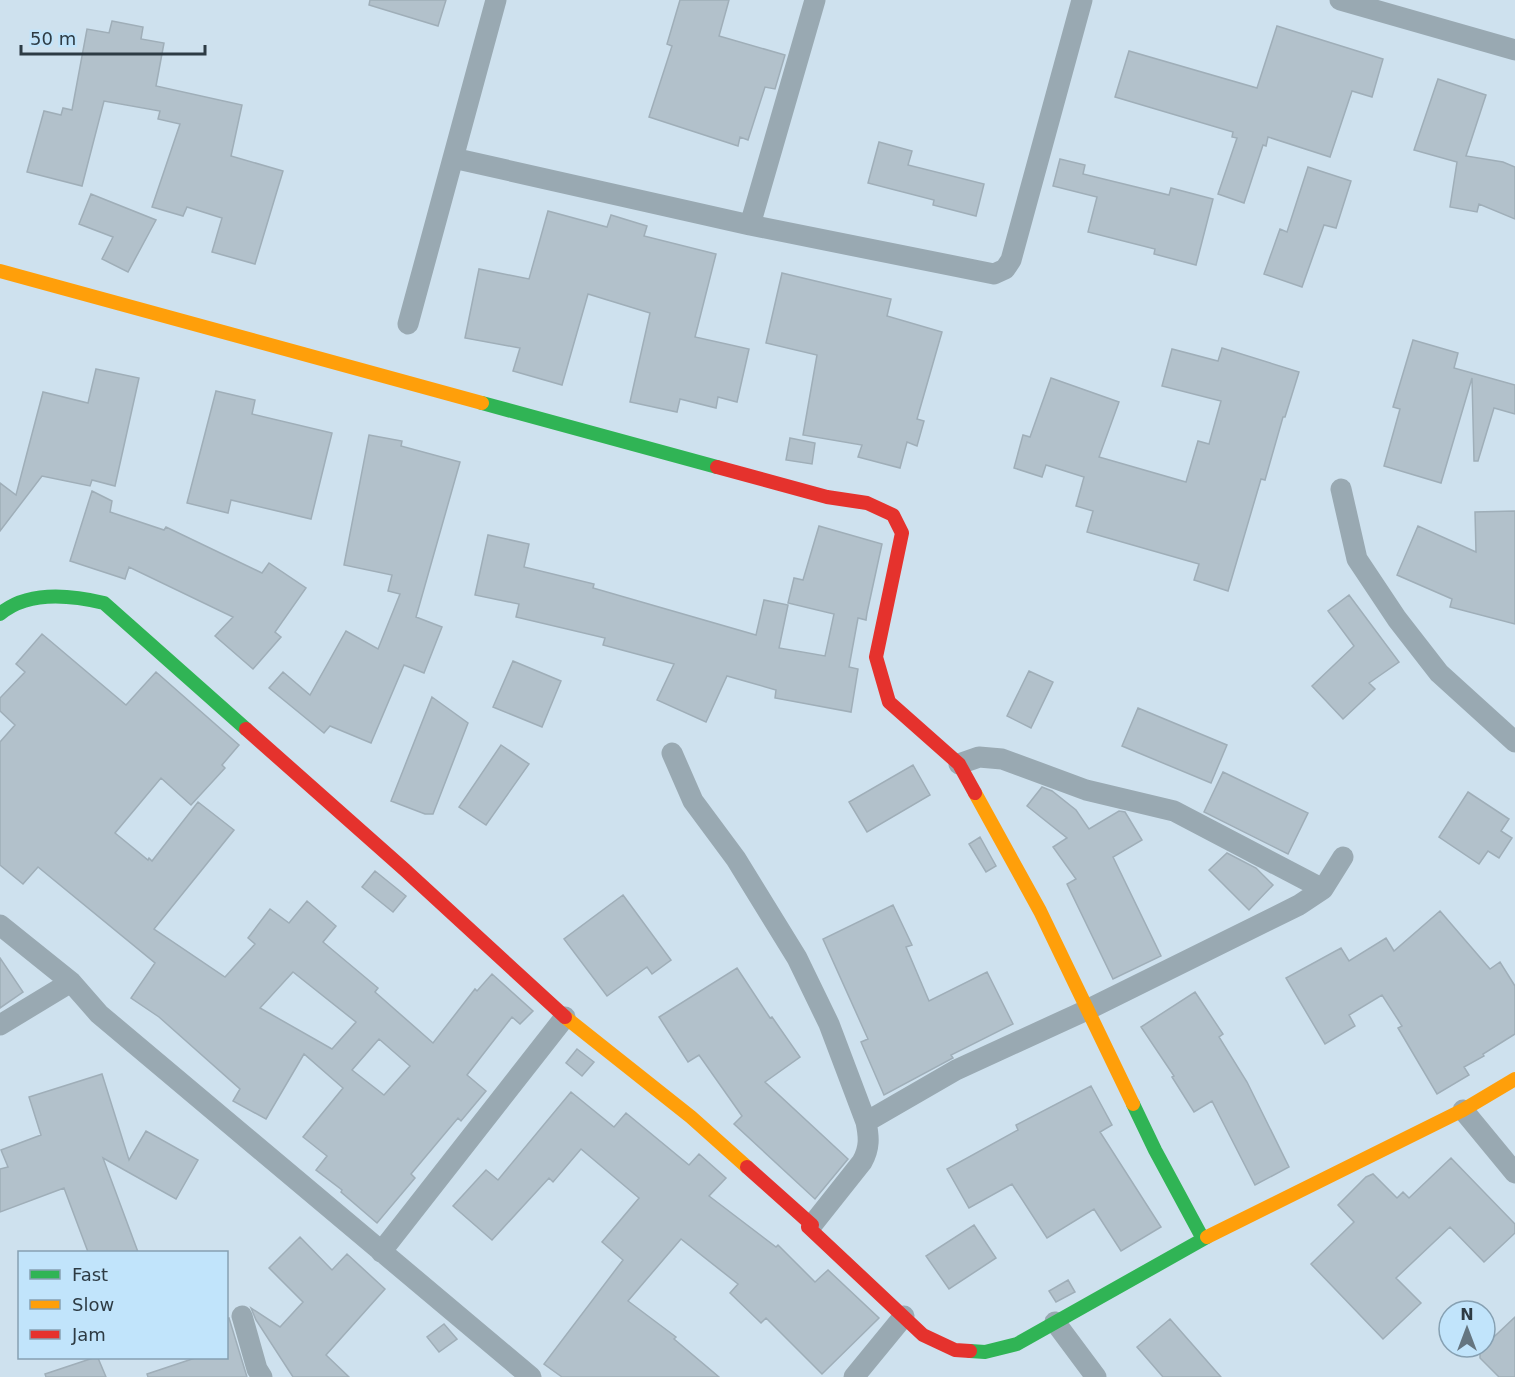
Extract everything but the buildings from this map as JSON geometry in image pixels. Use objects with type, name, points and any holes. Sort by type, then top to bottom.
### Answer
[{"type":"street","points":[[408,324],[496,0]]},
{"type":"street","points":[[750,225],[815,0]]},
{"type":"street","points":[[453,158],[750,225],[994,274],[1005,269],[1011,260],[1082,0]]},
{"type":"street","points":[[1340,0],[1515,50]]},
{"type":"street","points":[[0,271],[827,497],[867,503],[893,515],[902,533],[876,657],[889,702],[959,764],[1040,911],[1089,1008],[1155,1150],[1203,1239]]},
{"type":"street","points":[[1341,489],[1357,559],[1398,619],[1439,673],[1515,740]]},
{"type":"street","points":[[0,614],[6,609],[46,595],[75,595],[104,603],[405,870],[565,1017],[691,1117],[812,1225]]},
{"type":"street","points":[[672,753],[693,801],[736,859],[797,958],[829,1024],[866,1122],[869,1138],[868,1152],[812,1225],[808,1227],[923,1335],[955,1350],[986,1352],[1017,1344],[1203,1239],[1463,1110],[1515,1079]]},
{"type":"street","points":[[959,764],[979,757],[1002,759],[1086,790],[1174,811],[1323,889]]},
{"type":"street","points":[[866,1122],[956,1070],[1299,905],[1323,889],[1343,857]]},
{"type":"street","points":[[0,925],[71,982],[99,1014],[531,1377]]},
{"type":"street","points":[[0,1025],[71,982]]},
{"type":"street","points":[[381,1252],[565,1017]]},
{"type":"street","points":[[1463,1110],[1515,1173]]},
{"type":"street","points":[[242,1316],[257,1369],[262,1377]]},
{"type":"street","points":[[854,1377],[904,1316]]},
{"type":"street","points":[[1055,1322],[1096,1377]]},
{"type":"traffic: fast","points":[[482,403],[717,467]]},
{"type":"traffic: fast","points":[[0,614],[23,601],[50,596],[104,603],[246,729]]},
{"type":"traffic: fast","points":[[1133,1104],[1203,1239]]},
{"type":"traffic: fast","points":[[970,1351],[985,1352],[1017,1344],[1207,1237]]},
{"type":"traffic: slow","points":[[0,271],[482,403]]},
{"type":"traffic: slow","points":[[975,793],[1040,911],[1133,1104]]},
{"type":"traffic: slow","points":[[565,1017],[691,1117],[747,1167]]},
{"type":"traffic: slow","points":[[1207,1237],[1463,1110],[1515,1079]]},
{"type":"traffic: jam","points":[[717,467],[827,497],[867,503],[893,515],[902,533],[876,657],[889,702],[959,764],[975,793]]},
{"type":"traffic: jam","points":[[246,729],[405,870],[565,1017]]},
{"type":"traffic: jam","points":[[747,1167],[812,1225],[808,1227],[923,1335],[955,1350],[970,1351]]}]
